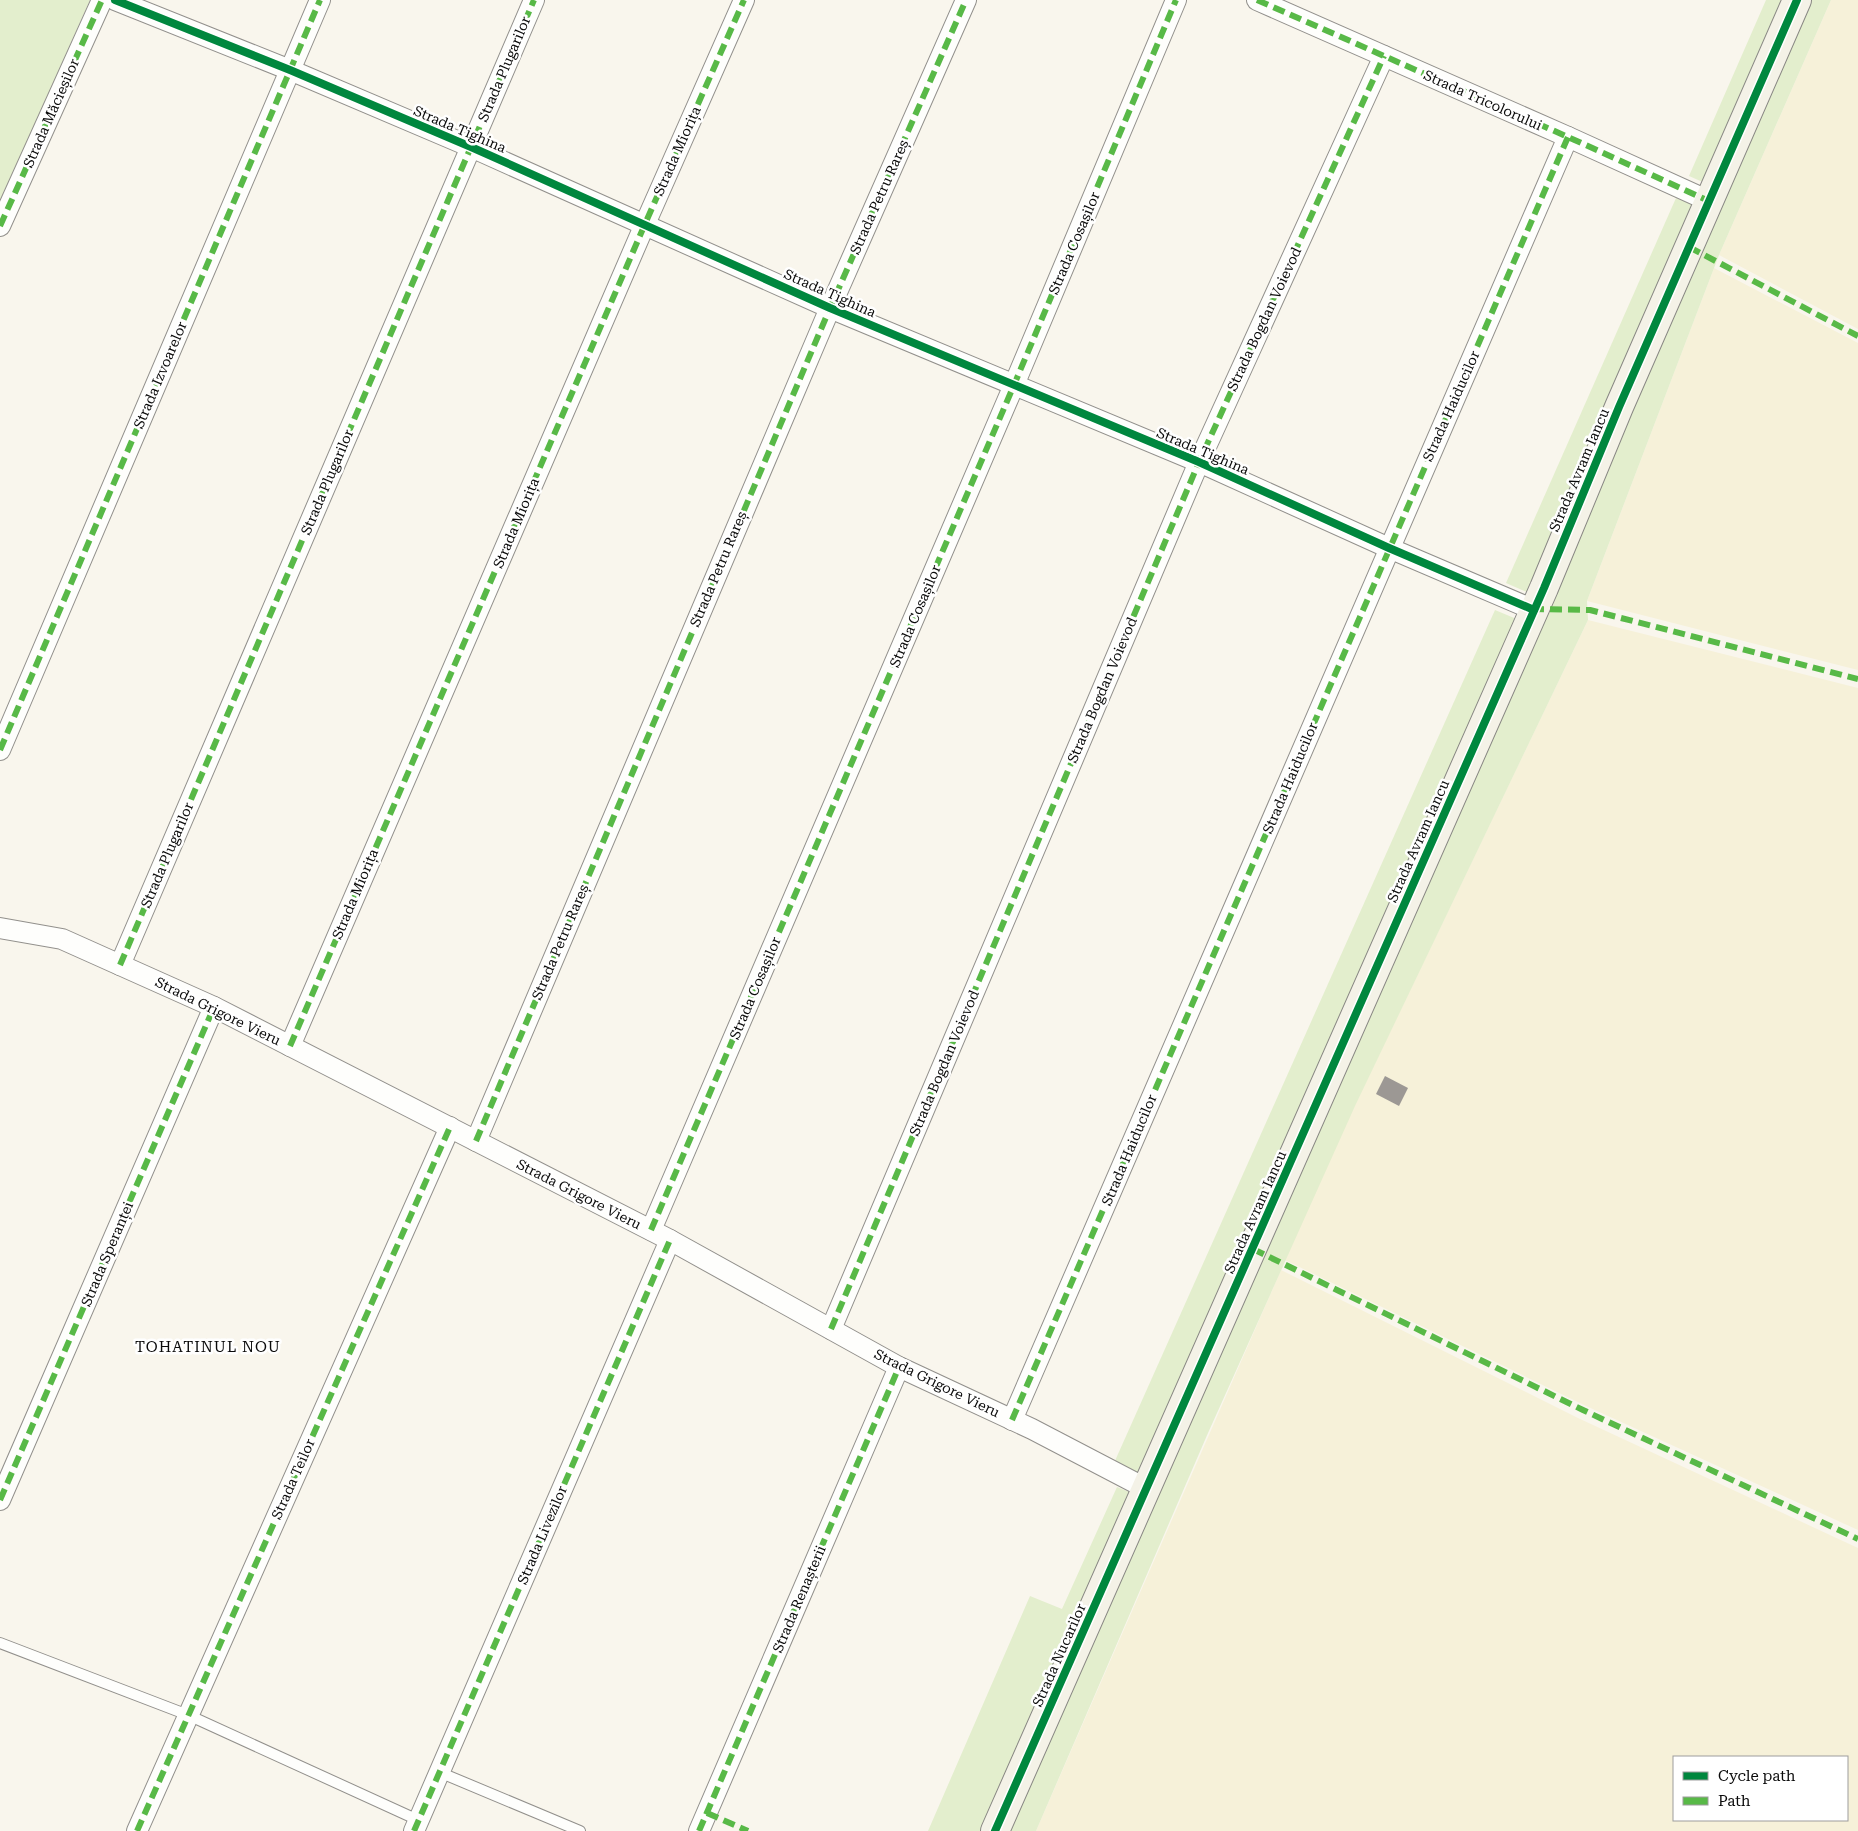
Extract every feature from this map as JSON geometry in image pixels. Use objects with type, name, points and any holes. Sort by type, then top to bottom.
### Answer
[{"type":"street","name":"Strada Măcieșilor","points":[[0,226],[102,0]]},
{"type":"street","name":"Strada Tighina","points":[[115,0],[290,70],[471,147],[830,308],[1199,462],[1389,548],[1534,610]]},
{"type":"street","name":"Strada Izvoarelor","points":[[0,750],[320,0]]},
{"type":"street","name":"Strada Plugarilor","points":[[120,965],[534,0]]},
{"type":"street","name":"Strada Miorița","points":[[290,1046],[645,224],[744,0]]},
{"type":"street","name":"Strada Petru Rareș","points":[[476,1141],[830,308],[966,0]]},
{"type":"street","name":"Strada Cosașilor","points":[[651,1230],[1014,385],[1176,0]]},
{"type":"street","name":"Strada Tricolorului","points":[[1257,0],[1709,201]]},
{"type":"street","name":"Strada Avram Iancu","points":[[1147,1489],[1534,610],[1615,416],[1797,0]]},
{"type":"street","name":"Strada Bogdan Voievod","points":[[831,1329],[1199,462],[1384,56]]},
{"type":"street","name":"Strada Haiducilor","points":[[1012,1420],[1568,137]]},
{"type":"street","name":"Strada Grigore Vieru","points":[[0,928],[62,939],[214,1007],[651,1230],[899,1367],[1012,1420],[1147,1489]]},
{"type":"street","name":"Strada Speranței","points":[[0,1500],[214,1007]]},
{"type":"street","name":"Strada Teilor","points":[[137,1831],[450,1127]]},
{"type":"street","name":"Strada Livezilor","points":[[416,1826],[670,1240]]},
{"type":"street","name":"Strada Renașterii","points":[[699,1831],[899,1367]]},
{"type":"street","name":"Strada Nucarilor","points":[[995,1831],[1147,1489]]},
{"type":"lane","points":[[0,1643],[188,1715],[416,1826]]},
{"type":"lane","points":[[439,1772],[580,1831]]},
{"type":"shaded area","points":[[1831,0],[1858,0],[1858,329],[1719,255]]},
{"type":"shaded area","points":[[1714,268],[1858,343],[1858,670],[1587,601]]},
{"type":"shaded area","points":[[1588,620],[1858,688],[1858,1530],[1584,1405],[1285,1260],[1329,1159]]},
{"type":"shaded area","points":[[1281,1270],[1578,1418],[1858,1548],[1858,1831],[1036,1831]]},
{"type":"green space","points":[[0,0],[90,0],[0,203]]},
{"type":"green space","points":[[1766,0],[1787,0],[1705,183],[1689,176]]},
{"type":"green space","points":[[1807,0],[1831,0],[1719,255],[1587,601],[1588,620],[1355,1106],[1208,1433],[1036,1831],[1007,1831]]},
{"type":"green space","points":[[1676,198],[1697,206],[1529,593],[1506,583]]},
{"type":"green space","points":[[1495,610],[1519,620],[1141,1478],[1114,1463]]},
{"type":"green space","points":[[1117,1487],[1134,1494],[988,1831],[928,1831],[1030,1596],[1062,1609]]},
{"type":"building","points":[[1385,1076],[1408,1088],[1399,1106],[1376,1094]]},
{"type":"marked path","points":[[0,226],[102,0]]},
{"type":"marked path","points":[[0,750],[320,0]]},
{"type":"marked path","points":[[120,965],[534,0]]},
{"type":"marked path","points":[[290,1046],[645,224],[744,0]]},
{"type":"marked path","points":[[476,1141],[830,308],[966,0]]},
{"type":"marked path","points":[[651,1230],[1014,385],[1176,0]]},
{"type":"marked path","points":[[1257,0],[1709,201]]},
{"type":"marked path","points":[[831,1329],[1199,462],[1384,56]]},
{"type":"marked path","points":[[1012,1420],[1568,137]]},
{"type":"marked path","points":[[1689,247],[1858,336]]},
{"type":"marked path","points":[[1532,609],[1590,610],[1858,679]]},
{"type":"marked path","points":[[0,1500],[214,1007]]},
{"type":"marked path","points":[[137,1831],[450,1127]]},
{"type":"marked path","points":[[414,1831],[670,1240]]},
{"type":"marked path","points":[[1253,1249],[1583,1410],[1858,1539]]},
{"type":"marked path","points":[[699,1831],[899,1367]]},
{"type":"marked path","points":[[707,1813],[748,1831]]},
{"type":"cycle path","points":[[115,0],[290,70],[471,147],[830,308],[1199,462],[1389,548],[1534,610]]},
{"type":"cycle path","points":[[995,1831],[1544,588],[1619,407],[1797,0]]},
{"type":"district","name":"TOHATINUL NOU","points":[[208,1347]]}]
